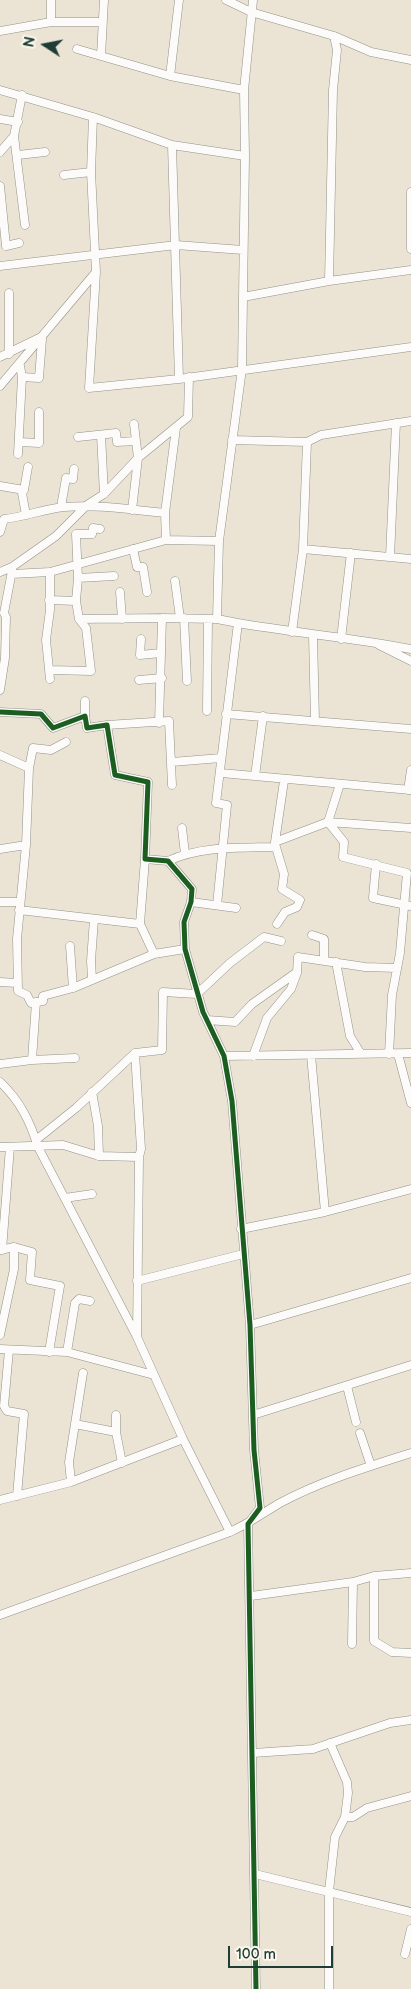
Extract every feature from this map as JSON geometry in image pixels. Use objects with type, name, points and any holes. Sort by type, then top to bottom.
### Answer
[{"type":"street","points":[[51,0],[51,22]]},
{"type":"street","points":[[101,56],[101,22],[104,0]]},
{"type":"street","points":[[170,76],[179,0]]},
{"type":"street","points":[[226,0],[251,12],[334,36],[372,52],[411,61],[411,56]]},
{"type":"street","points":[[217,619],[219,541],[242,369],[244,90],[252,0]]},
{"type":"street","points":[[0,31],[51,22],[101,22]]},
{"type":"street","points":[[329,281],[333,90],[337,50],[334,36]]},
{"type":"street","points":[[78,48],[170,76],[244,90]]},
{"type":"street","points":[[0,90],[93,117],[172,145],[245,156]]},
{"type":"street","points":[[0,152],[14,136],[22,96]]},
{"type":"street","points":[[93,117],[90,172],[96,272],[89,388],[180,379],[411,347]]},
{"type":"street","points":[[0,119],[18,122]]},
{"type":"street","points":[[14,136],[18,154],[25,225]]},
{"type":"street","points":[[172,145],[180,379]]},
{"type":"street","points":[[18,154],[45,152]]},
{"type":"street","points":[[64,175],[90,172]]},
{"type":"street","points":[[0,186],[6,246],[19,244]]},
{"type":"street","points":[[411,192],[411,249]]},
{"type":"street","points":[[0,266],[176,245],[243,250]]},
{"type":"street","points":[[243,297],[329,281],[411,270]]},
{"type":"street","points":[[0,386],[20,366],[52,324],[96,272]]},
{"type":"street","points":[[9,293],[9,354]]},
{"type":"street","points":[[0,357],[43,337]]},
{"type":"street","points":[[22,377],[39,378],[43,337]]},
{"type":"street","points":[[18,454],[22,377],[20,366]]},
{"type":"street","points":[[0,690],[3,617],[12,570],[56,536],[87,505],[104,494],[138,458],[188,417],[189,377]]},
{"type":"street","points":[[19,442],[40,443],[39,412]]},
{"type":"street","points":[[232,440],[307,442],[321,434],[411,421]]},
{"type":"street","points":[[390,557],[396,423]]},
{"type":"street","points":[[132,510],[138,458],[134,424]]},
{"type":"street","points":[[166,540],[165,513],[176,428]]},
{"type":"street","points":[[78,437],[116,433],[117,442],[136,441]]},
{"type":"street","points":[[101,435],[104,494]]},
{"type":"street","points":[[292,632],[303,549],[307,442]]},
{"type":"street","points":[[26,515],[22,493],[28,467]]},
{"type":"street","points":[[61,507],[66,478],[73,479],[74,469]]},
{"type":"street","points":[[0,486],[24,490]]},
{"type":"street","points":[[0,532],[4,519],[61,507],[87,505],[165,513]]},
{"type":"street","points":[[50,670],[91,671],[86,628],[79,619],[76,601],[78,565],[76,534],[92,534],[93,528],[100,529]]},
{"type":"street","points":[[0,572],[12,570],[50,572],[166,540],[219,541]]},
{"type":"street","points":[[133,549],[137,567],[143,567],[147,592]]},
{"type":"street","points":[[303,549],[411,559]]},
{"type":"street","points":[[341,639],[351,553]]},
{"type":"street","points":[[50,572],[50,610],[46,640],[50,679]]},
{"type":"street","points":[[78,578],[114,576]]},
{"type":"street","points":[[175,581],[182,618],[187,681]]},
{"type":"street","points":[[120,592],[122,619]]},
{"type":"street","points":[[49,600],[76,601]]},
{"type":"street","points":[[159,723],[162,678],[162,618]]},
{"type":"street","points":[[79,619],[217,619],[292,632],[370,641],[411,649]]},
{"type":"street","points":[[207,711],[208,619]]},
{"type":"street","points":[[217,905],[227,805],[216,803],[238,623]]},
{"type":"street","points":[[313,634],[315,721]]},
{"type":"street","points":[[141,639],[140,655],[162,653]]},
{"type":"street","points":[[370,641],[411,661]]},
{"type":"street","points":[[139,680],[162,678]]},
{"type":"street","points":[[85,701],[85,716],[88,728],[169,721],[172,785]]},
{"type":"street","points":[[0,712],[41,714],[53,728],[85,716]]},
{"type":"street","points":[[226,714],[411,729]]},
{"type":"street","points":[[255,776],[263,716]]},
{"type":"street","points":[[107,725],[115,775],[148,782],[140,924],[154,954]]},
{"type":"street","points":[[66,742],[51,750],[33,748],[29,768],[26,845],[20,906],[18,991],[27,995],[31,1003],[43,1001],[43,996],[73,988],[154,954],[185,949]]},
{"type":"street","points":[[0,755],[29,768]]},
{"type":"street","points":[[172,762],[221,758]]},
{"type":"street","points":[[221,773],[409,790],[411,770]]},
{"type":"street","points":[[145,860],[168,862],[185,854],[224,848],[275,847],[284,780]]},
{"type":"street","points":[[328,822],[340,784]]},
{"type":"street","points":[[275,843],[328,822],[411,828]]},
{"type":"street","points":[[328,822],[344,842],[343,857],[407,873],[408,906],[392,994],[389,1054]]},
{"type":"street","points":[[182,828],[185,854]]},
{"type":"street","points":[[275,843],[284,874],[282,889],[290,896],[300,900],[297,907],[285,912],[276,924]]},
{"type":"street","points":[[0,849],[26,845]]},
{"type":"street","points":[[168,862],[192,889],[191,902],[184,922],[185,949],[207,1020],[224,1056],[232,1101],[250,1325],[252,1415],[260,1508],[248,1524],[251,1596],[256,1989]]},
{"type":"street","points":[[376,864],[373,898],[408,906]]},
{"type":"street","points":[[0,902],[140,924]]},
{"type":"street","points":[[191,902],[236,908]]},
{"type":"street","points":[[92,979],[91,961],[94,918]]},
{"type":"street","points":[[312,936],[324,938],[324,960]]},
{"type":"street","points":[[37,1144],[134,1053],[162,1050],[163,992],[198,994],[230,963],[264,937],[281,941]]},
{"type":"street","points":[[70,946],[73,988]]},
{"type":"street","points":[[253,1056],[268,1018],[291,989],[297,972],[298,956],[366,967],[398,968]]},
{"type":"street","points":[[336,962],[350,1036],[360,1054]]},
{"type":"street","points":[[207,1020],[235,1022],[252,1004],[297,972]]},
{"type":"street","points":[[0,982],[17,983]]},
{"type":"street","points":[[32,1060],[36,1002]]},
{"type":"street","points":[[134,1053],[141,1149],[139,1157],[137,1337]]},
{"type":"street","points":[[224,1056],[411,1053]]},
{"type":"street","points":[[398,1054],[411,1103]]},
{"type":"street","points":[[311,1055],[325,1212]]},
{"type":"street","points":[[0,1064],[75,1058]]},
{"type":"street","points":[[0,1082],[26,1114],[37,1144],[137,1337],[183,1439],[230,1532]]},
{"type":"street","points":[[92,1092],[98,1126],[99,1156]]},
{"type":"street","points":[[0,1147],[37,1144],[68,1146],[99,1156],[139,1157]]},
{"type":"street","points":[[10,1146],[1,1250],[14,1247],[32,1252],[30,1280],[60,1286],[49,1352]]},
{"type":"street","points":[[241,1230],[325,1212],[411,1189]]},
{"type":"street","points":[[65,1198],[92,1194]]},
{"type":"street","points":[[0,1335],[14,1269],[14,1247]]},
{"type":"street","points":[[137,1282],[244,1254]]},
{"type":"street","points":[[250,1325],[411,1278]]},
{"type":"street","points":[[67,1352],[75,1303],[79,1299],[90,1301]]},
{"type":"street","points":[[0,1349],[67,1352],[154,1375]]},
{"type":"street","points":[[9,1350],[4,1406],[8,1411],[24,1414],[16,1496]]},
{"type":"street","points":[[252,1415],[411,1365]]},
{"type":"street","points":[[71,1482],[69,1462],[83,1373]]},
{"type":"street","points":[[347,1386],[356,1422]]},
{"type":"street","points":[[116,1415],[116,1432],[122,1463]]},
{"type":"street","points":[[75,1424],[116,1432]]},
{"type":"street","points":[[360,1433],[371,1466]]},
{"type":"street","points":[[0,1500],[71,1482],[183,1439]]},
{"type":"street","points":[[0,1615],[230,1532],[248,1524],[281,1503],[371,1466],[411,1453]]},
{"type":"street","points":[[251,1596],[353,1582],[374,1576],[411,1573]]},
{"type":"street","points":[[374,1576],[374,1641],[392,1652],[411,1654]]},
{"type":"street","points":[[352,1644],[353,1582]]},
{"type":"street","points":[[253,1753],[313,1749],[390,1723],[411,1720]]},
{"type":"street","points":[[329,1989],[329,1891],[335,1837],[344,1817],[347,1782],[330,1743]]},
{"type":"street","points":[[344,1817],[352,1817],[367,1808],[411,1796]]},
{"type":"street","points":[[255,1874],[411,1912]]},
{"type":"street","points":[[405,1954],[411,1929]]},
{"type":"cycle path","points":[[0,712],[41,714],[53,728],[85,716],[87,728],[107,725],[115,775],[148,782],[145,859],[168,861],[192,889],[191,902],[184,922],[185,949],[203,1012],[224,1056],[232,1101],[250,1325],[254,1450],[260,1508],[248,1524],[256,1989]]}]
